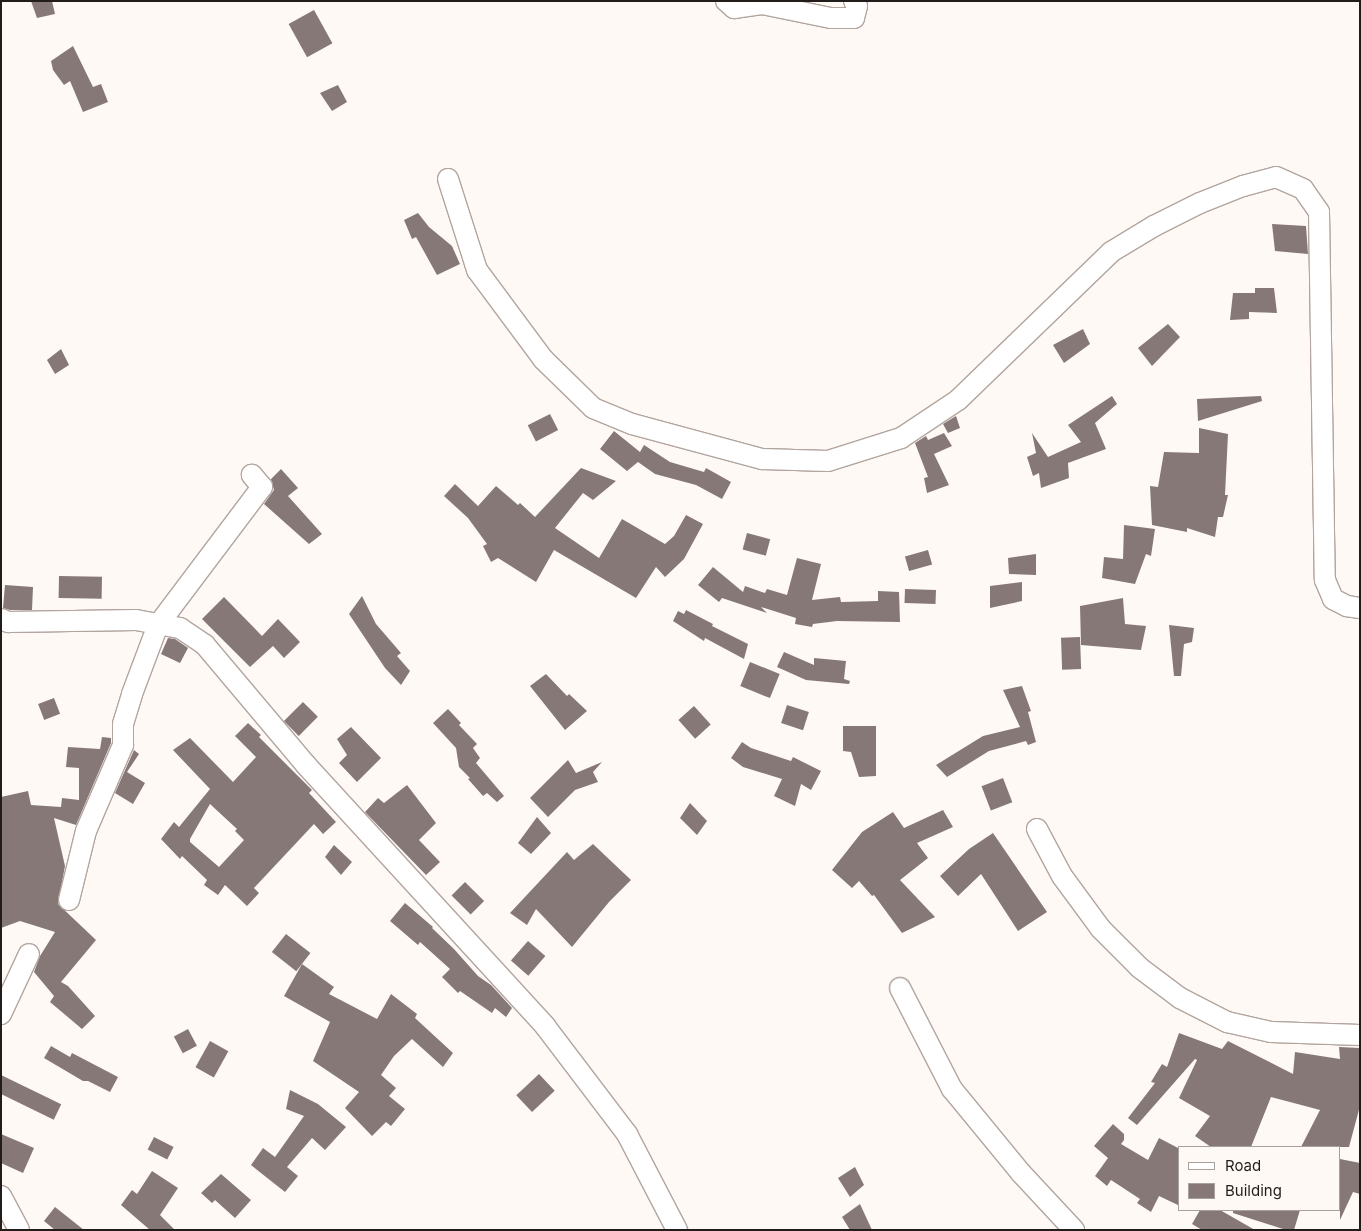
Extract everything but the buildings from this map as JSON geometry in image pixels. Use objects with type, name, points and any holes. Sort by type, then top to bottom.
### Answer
[{"type":"street","points":[[726,1],[734,8],[762,4],[831,18],[854,18],[857,6],[854,1]]},
{"type":"street","points":[[448,179],[477,270],[544,359],[593,408],[632,424],[762,459],[828,461],[901,438],[958,400],[1111,252],[1154,226],[1200,203],[1243,186],[1276,178],[1303,189],[1319,212],[1325,580],[1333,599],[1346,606],[1360,608]]},
{"type":"street","points":[[69,900],[86,831],[123,745],[124,724],[132,694],[158,625],[262,487],[252,474]]},
{"type":"street","points":[[1,619],[8,622],[136,620],[180,628],[205,645],[306,765],[545,1026],[627,1134],[677,1230]]},
{"type":"street","points":[[1037,829],[1062,876],[1101,929],[1140,968],[1180,998],[1227,1022],[1271,1032],[1360,1035]]},
{"type":"street","points":[[1,1014],[29,954]]},
{"type":"street","points":[[900,988],[952,1089],[1021,1173],[1074,1230]]},
{"type":"street","points":[[1,1196],[19,1230]]}]
